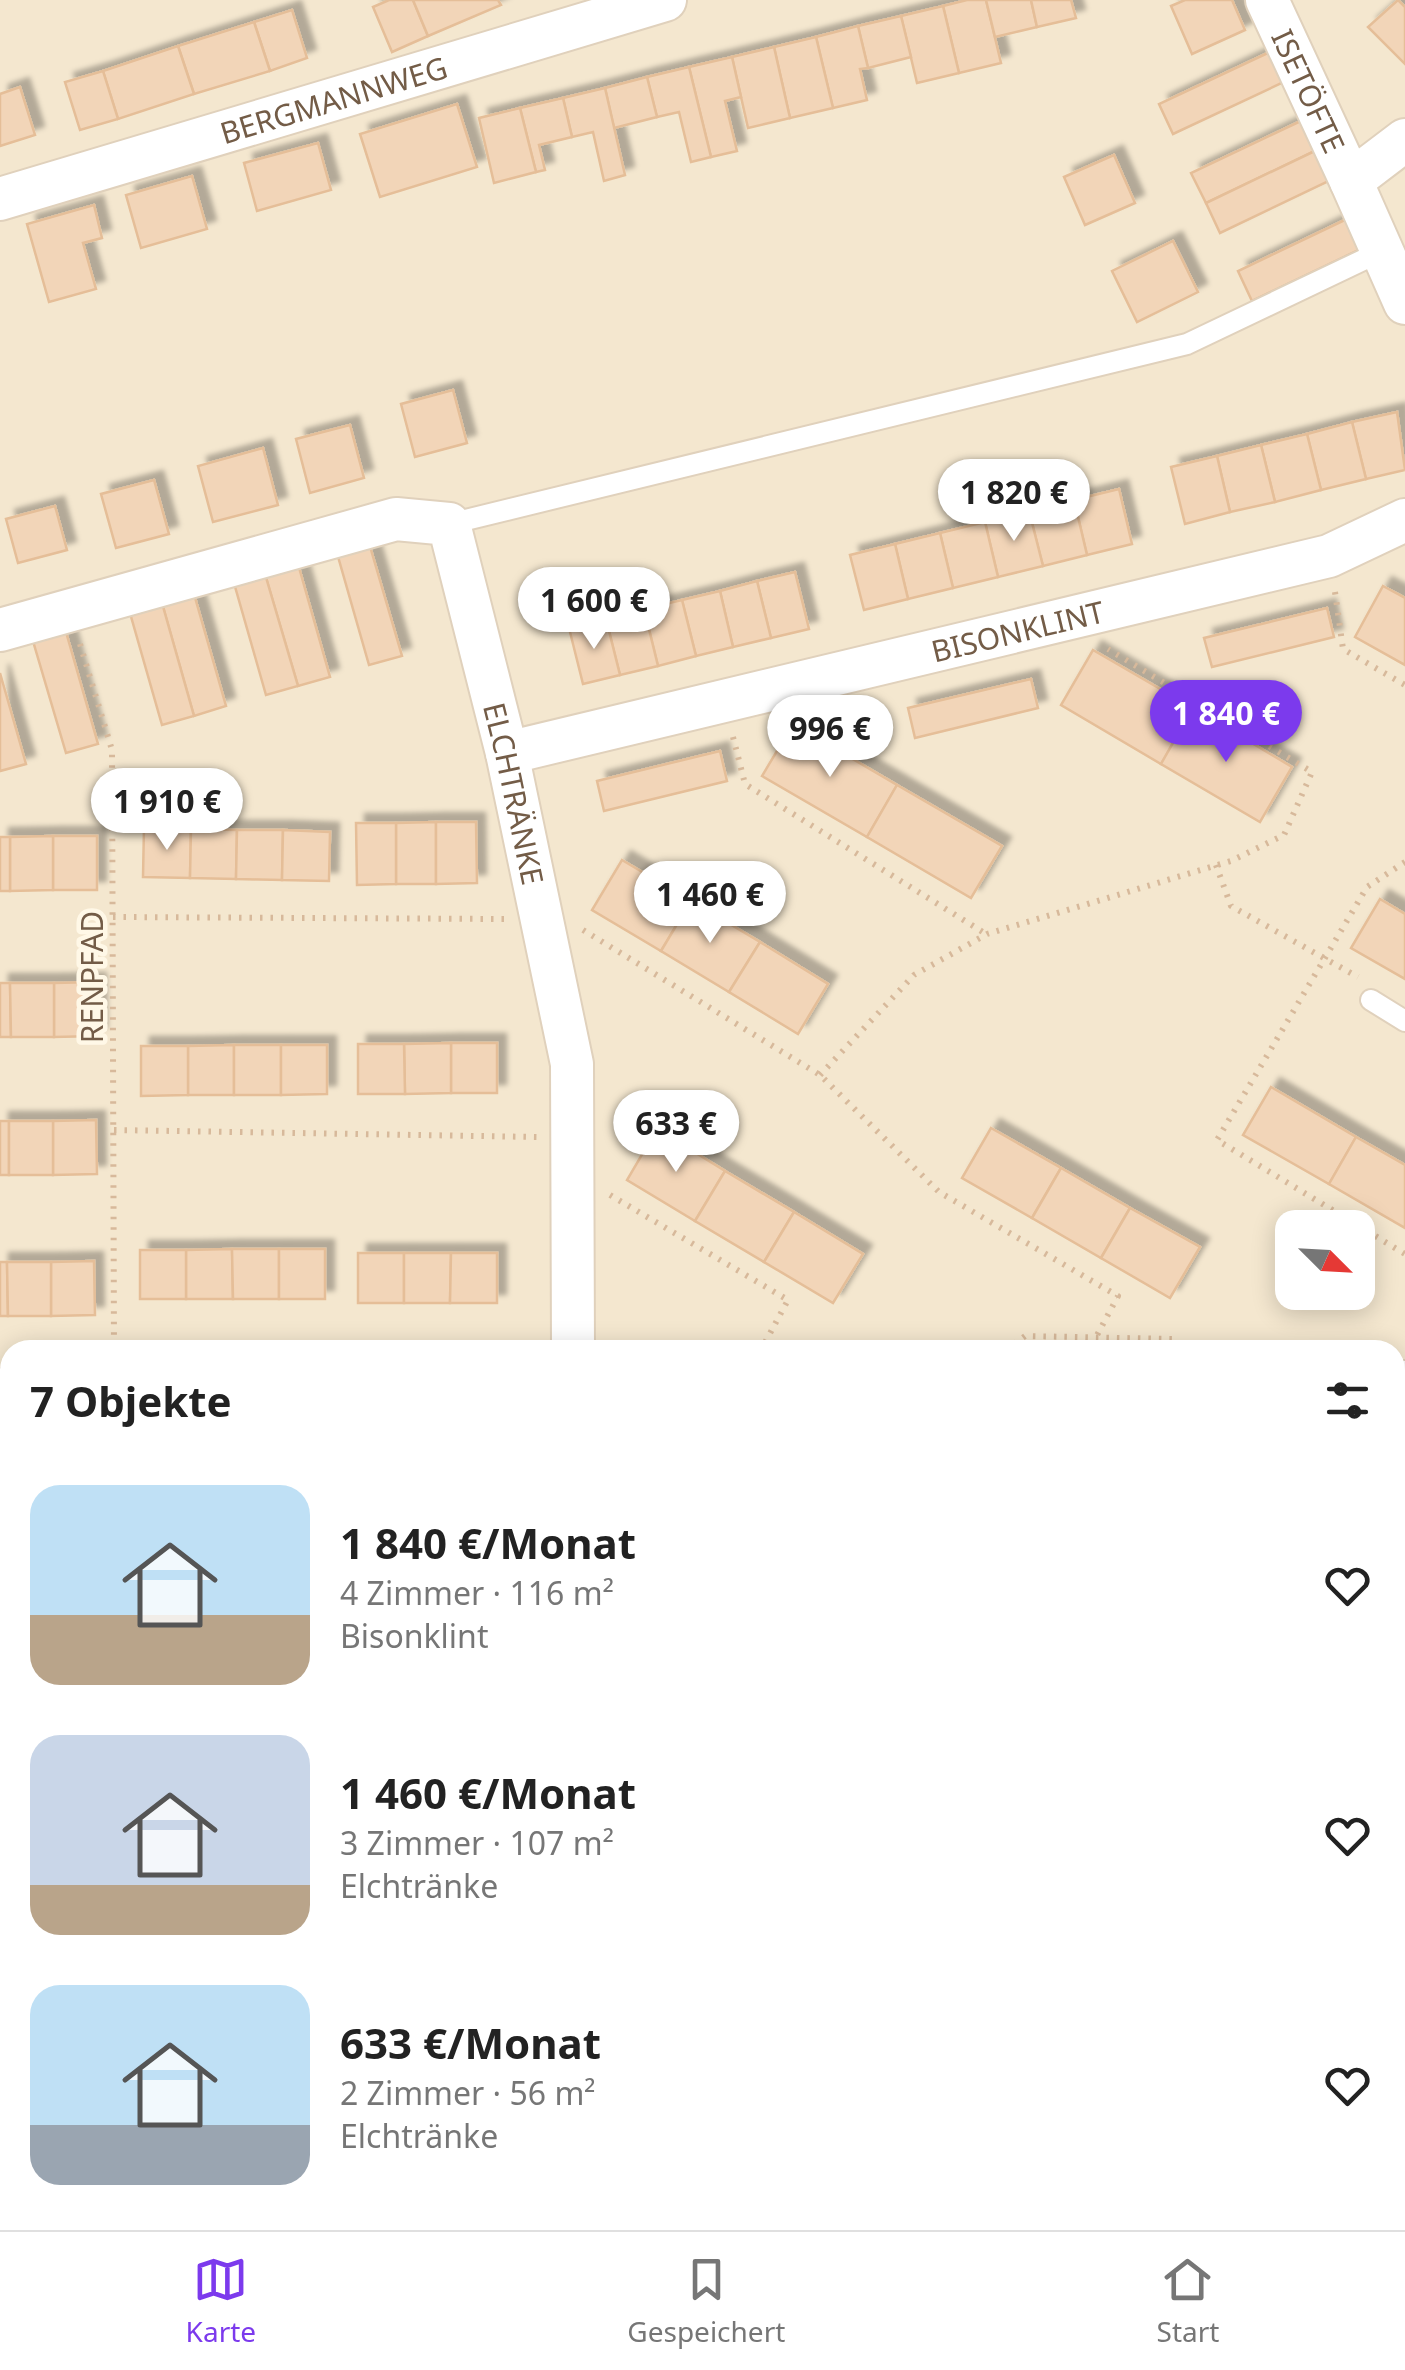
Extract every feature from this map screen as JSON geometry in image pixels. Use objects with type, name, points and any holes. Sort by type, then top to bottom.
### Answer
[{"type":"street","name":"BERGMANNWEG","points":[[0,199],[665,0]]},
{"type":"street","name":"ISETÖFTE","points":[[1267,0],[1405,303]]},
{"type":"street","points":[[1351,181],[1405,140]]},
{"type":"street","points":[[0,630],[396,519],[448,524]]},
{"type":"street","name":"BISONKLINT","points":[[507,753],[1329,556],[1405,520]]},
{"type":"street","name":"ELCHTRÄNKE","points":[[448,524],[507,753],[572,1064],[573,1340]]},
{"type":"lane","points":[[448,524],[1187,344],[1382,251]]},
{"type":"lane","points":[[1372,1000],[1405,1022]]},
{"type":"path","points":[[1329,556],[1344,649],[1405,686]]},
{"type":"path","name":"RENPFAD","points":[[76,608],[76,630],[112,750],[114,1340]]},
{"type":"path","points":[[820,1075],[914,976],[987,934],[1216,865],[1284,835],[1312,772],[1090,638],[1078,616]]},
{"type":"path","points":[[724,702],[745,784],[987,934]]},
{"type":"path","points":[[1405,862],[1368,886],[1217,1140],[1405,1254]]},
{"type":"path","points":[[1216,865],[1231,906],[1371,984],[1372,1000]]},
{"type":"path","points":[[113,917],[563,918],[820,1075],[939,1192],[1118,1296],[1096,1337]]},
{"type":"path","points":[[114,1130],[574,1156],[788,1300],[766,1340]]},
{"type":"path","points":[[1020,1340],[1025,1336],[1175,1340]]},
{"type":"shaded area","points":[[0,0],[1405,0],[1405,1340],[0,1340]]},
{"type":"building","points":[[389,0],[413,0],[428,36],[392,52],[373,7]]},
{"type":"building","points":[[413,0],[498,0],[501,5],[428,36]]},
{"type":"building","points":[[986,0],[1001,63],[959,73],[943,6]]},
{"type":"building","points":[[986,0],[1031,0],[1037,27],[995,37]]},
{"type":"building","points":[[1031,0],[1071,0],[1076,18],[1037,27]]},
{"type":"building","points":[[1185,0],[1232,0],[1245,30],[1192,54],[1171,6]]},
{"type":"building","points":[[1398,0],[1405,7],[1405,64],[1368,27]]},
{"type":"building","points":[[943,6],[959,73],[917,83],[901,16]]},
{"type":"building","points":[[292,10],[307,58],[270,71],[254,22]]},
{"type":"building","points":[[901,16],[911,57],[868,68],[858,26]]},
{"type":"building","points":[[254,22],[270,71],[194,94],[178,46]]},
{"type":"building","points":[[858,26],[868,68],[860,69],[867,100],[833,108],[816,37]]},
{"type":"building","points":[[816,37],[833,108],[790,118],[774,47]]},
{"type":"building","points":[[178,46],[194,94],[118,119],[103,71]]},
{"type":"building","points":[[774,47],[790,118],[748,128],[732,57]]},
{"type":"building","points":[[1272,51],[1286,81],[1173,134],[1159,104]]},
{"type":"building","points":[[732,57],[741,97],[725,101],[737,151],[711,157],[689,67]]},
{"type":"building","points":[[689,67],[711,157],[691,162],[679,112],[657,117],[647,77]]},
{"type":"building","points":[[103,71],[118,119],[80,130],[65,82]]},
{"type":"building","points":[[647,77],[657,117],[614,128],[605,88]]},
{"type":"building","points":[[20,87],[35,135],[0,146],[0,94]]},
{"type":"building","points":[[605,88],[625,175],[604,181],[593,132],[572,137],[563,98]]},
{"type":"building","points":[[563,98],[572,137],[539,145],[545,170],[536,172],[520,108]]},
{"type":"building","points":[[457,104],[477,167],[380,197],[360,134]]},
{"type":"building","points":[[520,108],[536,172],[494,183],[479,118]]},
{"type":"building","points":[[1305,119],[1319,149],[1206,203],[1191,173]]},
{"type":"building","points":[[318,143],[331,190],[257,211],[244,163]]},
{"type":"building","points":[[1319,149],[1333,179],[1220,233],[1206,203]]},
{"type":"building","points":[[1114,155],[1135,203],[1085,225],[1064,177]]},
{"type":"building","points":[[192,176],[207,229],[141,248],[126,195]]},
{"type":"building","points":[[94,205],[102,238],[83,243],[96,289],[49,302],[27,224]]},
{"type":"building","points":[[1351,217],[1365,247],[1252,301],[1238,271]]},
{"type":"building","points":[[1173,241],[1198,292],[1137,322],[1112,271]]},
{"type":"building","points":[[453,390],[467,443],[415,457],[401,404]]},
{"type":"building","points":[[1397,412],[1405,470],[1366,479],[1352,422]]},
{"type":"building","points":[[1352,422],[1366,479],[1321,490],[1307,434]]},
{"type":"building","points":[[350,425],[364,478],[310,493],[296,439]]},
{"type":"building","points":[[1307,434],[1321,490],[1275,502],[1261,445]]},
{"type":"building","points":[[1261,445],[1275,502],[1230,512],[1217,456]]},
{"type":"building","points":[[263,448],[278,505],[213,522],[198,466]]},
{"type":"building","points":[[1217,456],[1230,512],[1185,524],[1171,467]]},
{"type":"building","points":[[154,480],[169,534],[116,548],[101,494]]},
{"type":"building","points":[[1119,489],[1132,544],[1087,555],[1074,500]]},
{"type":"building","points":[[1074,500],[1087,555],[1043,566],[1029,511]]},
{"type":"building","points":[[55,506],[67,550],[18,563],[6,519]]},
{"type":"building","points":[[1029,511],[1043,566],[998,577],[985,522]]},
{"type":"building","points":[[985,522],[998,577],[953,588],[940,533]]},
{"type":"building","points":[[940,533],[953,588],[908,599],[895,544]]},
{"type":"building","points":[[369,543],[402,656],[369,665],[337,553]]},
{"type":"building","points":[[895,544],[908,599],[864,610],[850,555]]},
{"type":"building","points":[[298,564],[330,677],[298,686],[265,574]]},
{"type":"building","points":[[795,572],[809,629],[771,638],[757,581]]},
{"type":"building","points":[[265,574],[298,686],[266,695],[234,583]]},
{"type":"building","points":[[757,581],[771,638],[733,647],[720,591]]},
{"type":"building","points":[[1383,586],[1405,598],[1405,665],[1355,637]]},
{"type":"building","points":[[720,591],[733,647],[696,656],[682,600]]},
{"type":"building","points":[[194,594],[226,706],[194,716],[162,603]]},
{"type":"building","points":[[682,600],[696,656],[658,666],[644,609]]},
{"type":"building","points":[[162,603],[194,716],[162,725],[130,613]]},
{"type":"building","points":[[1327,608],[1334,637],[1212,667],[1204,638]]},
{"type":"building","points":[[644,609],[658,666],[620,675],[606,619]]},
{"type":"building","points":[[606,619],[620,675],[583,684],[569,628]]},
{"type":"building","points":[[66,632],[98,744],[66,753],[33,641]]},
{"type":"building","points":[[1093,650],[1193,708],[1161,764],[1061,705]]},
{"type":"building","points":[[0,673],[26,764],[0,771]]},
{"type":"building","points":[[1031,679],[1038,708],[915,738],[908,708]]},
{"type":"building","points":[[1193,708],[1292,767],[1260,822],[1161,764]]},
{"type":"building","points":[[793,724],[897,785],[867,837],[762,776]]},
{"type":"building","points":[[720,751],[727,781],[604,811],[597,781]]},
{"type":"building","points":[[897,785],[1002,846],[971,898],[867,837]]},
{"type":"building","points":[[436,822],[436,884],[396,884],[396,823]]},
{"type":"building","points":[[436,822],[476,822],[477,883],[436,884]]},
{"type":"building","points":[[356,823],[396,823],[396,884],[357,885]]},
{"type":"building","points":[[144,827],[191,829],[190,878],[143,877]]},
{"type":"building","points":[[191,829],[237,830],[236,879],[190,878]]},
{"type":"building","points":[[237,830],[283,830],[282,880],[236,879]]},
{"type":"building","points":[[283,830],[330,832],[329,881],[282,880]]},
{"type":"building","points":[[53,836],[97,836],[97,890],[53,890]]},
{"type":"building","points":[[53,836],[53,890],[10,891],[10,837]]},
{"type":"building","points":[[0,837],[10,837],[10,891],[0,891]]},
{"type":"building","points":[[622,860],[691,901],[661,951],[592,910]]},
{"type":"building","points":[[1380,899],[1405,914],[1405,979],[1351,948]]},
{"type":"building","points":[[691,901],[760,942],[729,992],[661,951]]},
{"type":"building","points":[[760,942],[828,984],[798,1034],[729,992]]},
{"type":"building","points":[[97,982],[98,1036],[54,1037],[54,983]]},
{"type":"building","points":[[0,983],[10,983],[11,1037],[0,1037]]},
{"type":"building","points":[[10,983],[54,983],[54,1037],[11,1037]]},
{"type":"building","points":[[451,1043],[497,1043],[497,1093],[451,1093]]},
{"type":"building","points":[[451,1043],[451,1093],[405,1094],[404,1044]]},
{"type":"building","points":[[358,1044],[404,1044],[405,1094],[358,1094]]},
{"type":"building","points":[[234,1045],[234,1095],[188,1095],[188,1046]]},
{"type":"building","points":[[234,1045],[281,1045],[281,1095],[234,1095]]},
{"type":"building","points":[[281,1045],[327,1045],[327,1094],[281,1095]]},
{"type":"building","points":[[141,1046],[188,1046],[188,1095],[141,1096]]},
{"type":"building","points":[[1271,1087],[1356,1137],[1329,1184],[1243,1135]]},
{"type":"building","points":[[96,1120],[97,1174],[53,1175],[53,1121]]},
{"type":"building","points":[[0,1121],[9,1121],[9,1175],[0,1175]]},
{"type":"building","points":[[9,1121],[53,1121],[53,1175],[9,1175]]},
{"type":"building","points":[[991,1128],[1061,1168],[1032,1218],[962,1178]]},
{"type":"building","points":[[657,1129],[725,1171],[695,1221],[627,1180]]},
{"type":"building","points":[[1356,1137],[1405,1165],[1405,1228],[1375,1210],[1329,1184]]},
{"type":"building","points":[[1061,1168],[1130,1208],[1101,1258],[1032,1218]]},
{"type":"building","points":[[725,1171],[794,1212],[764,1262],[695,1221]]},
{"type":"building","points":[[1130,1208],[1200,1247],[1170,1298],[1101,1258]]},
{"type":"building","points":[[794,1212],[863,1254],[833,1303],[764,1262]]},
{"type":"building","points":[[232,1249],[233,1299],[186,1299],[186,1250]]},
{"type":"building","points":[[232,1249],[279,1249],[279,1299],[233,1299]]},
{"type":"building","points":[[279,1249],[325,1249],[325,1299],[279,1299]]},
{"type":"building","points":[[140,1250],[186,1250],[186,1299],[140,1299]]},
{"type":"building","points":[[358,1253],[404,1253],[404,1303],[358,1303]]},
{"type":"building","points":[[404,1253],[451,1253],[450,1303],[404,1303]]},
{"type":"building","points":[[451,1253],[497,1253],[497,1303],[450,1303]]},
{"type":"building","points":[[94,1261],[95,1315],[51,1316],[51,1262]]},
{"type":"building","points":[[0,1262],[7,1262],[8,1316],[0,1316]]},
{"type":"building","points":[[7,1262],[51,1262],[51,1316],[8,1316]]}]
